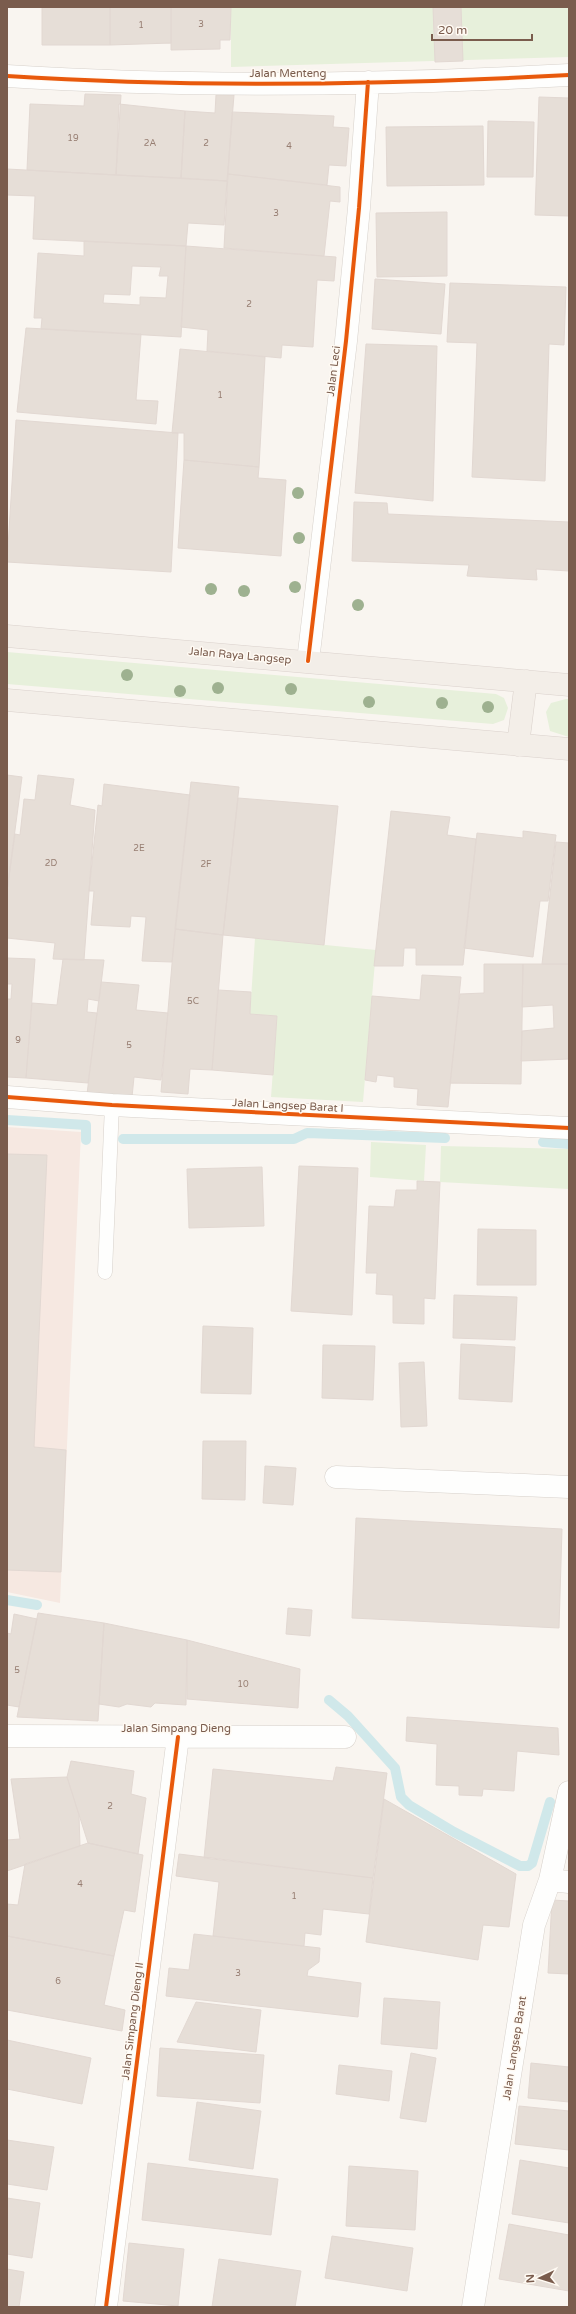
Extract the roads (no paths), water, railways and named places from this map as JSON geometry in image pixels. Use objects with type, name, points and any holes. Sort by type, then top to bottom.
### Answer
[{"type":"main road","name":"Jalan Raya Langsep","points":[[7,636],[526,680],[569,685]]},
{"type":"main road","points":[[518,745],[526,680]]},
{"type":"main road","points":[[7,700],[569,749]]},
{"type":"street","name":"Jalan Menteng","points":[[7,76],[140,83],[368,82],[569,75]]},
{"type":"street","name":"Jalan Leci","points":[[308,661],[346,341],[359,208],[368,82]]},
{"type":"street","name":"Jalan Langsep Barat I","points":[[7,1097],[112,1105],[569,1128]]},
{"type":"street","points":[[336,1477],[569,1487]]},
{"type":"street","name":"Jalan Simpang Dieng","points":[[7,1736],[345,1737]]},
{"type":"street","name":"Jalan Simpang Dieng II","points":[[106,2307],[178,1737]]},
{"type":"street","name":"Jalan Langsep Barat","points":[[474,2307],[534,1925],[559,1881],[569,1792]]},
{"type":"lane","points":[[105,1272],[112,1105]]},
{"type":"waterway","points":[[7,1120],[86,1125],[86,1140]]},
{"type":"waterway","points":[[123,1139],[294,1139],[307,1133],[445,1138]]},
{"type":"waterway","points":[[543,1142],[569,1144]]},
{"type":"waterway","points":[[7,1600],[37,1605]]},
{"type":"waterway","points":[[329,1700],[348,1716],[395,1768],[401,1797],[409,1805],[454,1832],[520,1866],[528,1866],[532,1863],[550,1802]]}]
